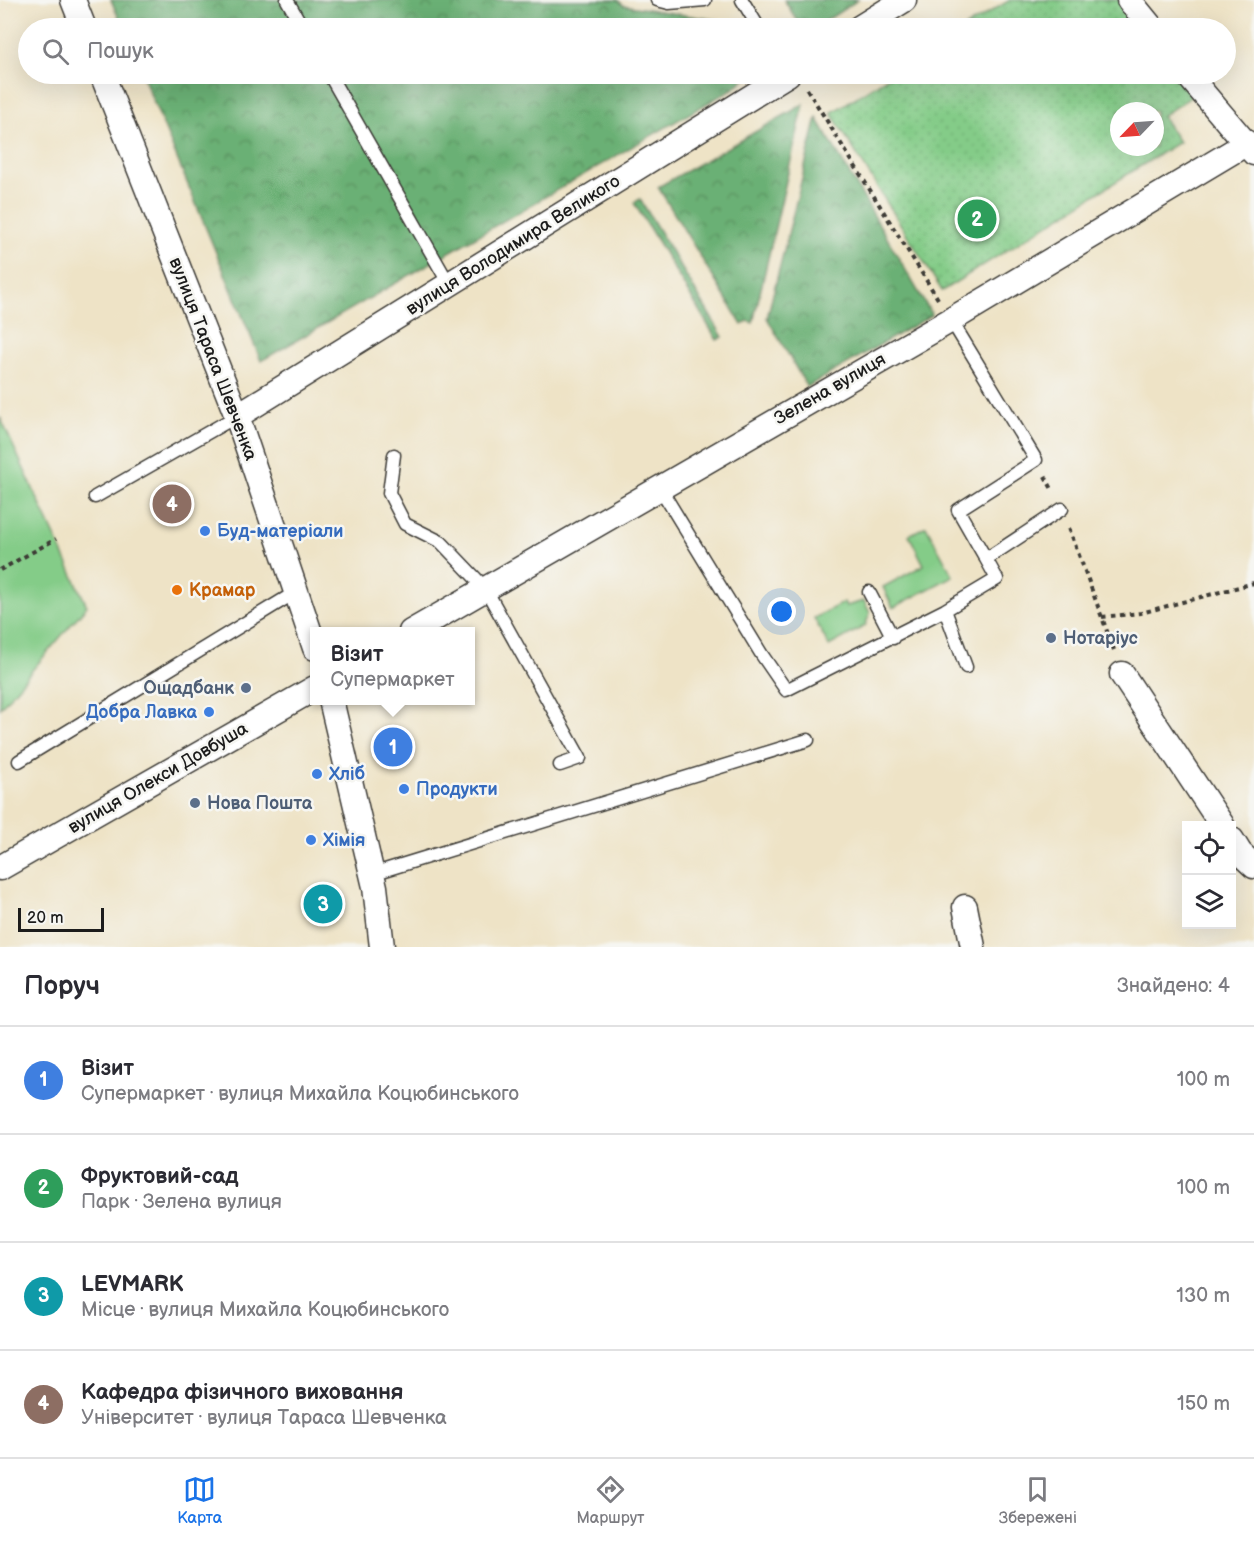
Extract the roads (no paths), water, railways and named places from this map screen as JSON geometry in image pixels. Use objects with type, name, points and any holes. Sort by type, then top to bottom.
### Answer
[{"type":"street","points":[[73,0],[80,18]]},
{"type":"street","points":[[875,18],[904,0]]},
{"type":"street","points":[[1130,0],[1144,18]]},
{"type":"street","name":"вулиця Тараса Шевченка","points":[[106,84],[237,416],[310,633]]},
{"type":"street","name":"вулиця Володимира Великого","points":[[237,416],[778,84]]},
{"type":"street","name":"Зелена вулиця","points":[[419,627],[1251,148],[1196,84]]},
{"type":"street","points":[[1122,674],[1219,821]]},
{"type":"street","name":"вулиця Олекси Довбуша","points":[[0,868],[310,691]]},
{"type":"street","points":[[332,705],[372,874],[382,947]]},
{"type":"street","points":[[1236,846],[1254,866]]},
{"type":"street","points":[[965,907],[973,947]]},
{"type":"lane","points":[[287,0],[297,18]]},
{"type":"lane","points":[[657,0],[669,3],[705,0]]},
{"type":"lane","points":[[742,0],[753,18]]},
{"type":"lane","points":[[335,84],[449,284]]},
{"type":"lane","points":[[660,488],[762,655],[786,690],[945,610],[997,579],[958,510],[1036,460],[951,320]]},
{"type":"lane","points":[[95,497],[237,416]]},
{"type":"lane","points":[[393,454],[389,493],[405,524],[441,542],[484,588],[580,758],[560,765]]},
{"type":"lane","points":[[986,559],[1062,509]]},
{"type":"lane","points":[[19,761],[296,592]]},
{"type":"lane","points":[[869,592],[893,638]]},
{"type":"lane","points":[[945,610],[966,667]]},
{"type":"lane","points":[[372,874],[808,740]]},
{"type":"place","name":"Фруктовий-сад","points":[[977,219]]},
{"type":"place","name":"Кафедра фізичного виховання","points":[[172,504]]},
{"type":"place","name":"Буд-матеріали","points":[[205,531]]},
{"type":"place","name":"Крамар","points":[[177,590]]},
{"type":"place","name":"Нотаріус","points":[[1051,638]]},
{"type":"place","name":"Ощадбанк","points":[[246,688]]},
{"type":"place","name":"Добра Лавка","points":[[209,712]]},
{"type":"place","name":"Візит","points":[[393,747]]},
{"type":"place","name":"Хліб","points":[[317,774]]},
{"type":"place","name":"Продукти","points":[[404,789]]},
{"type":"place","name":"Нова Пошта","points":[[195,803]]},
{"type":"place","name":"Хімія","points":[[311,840]]},
{"type":"place","name":"LEVMARK","points":[[323,904]]}]
